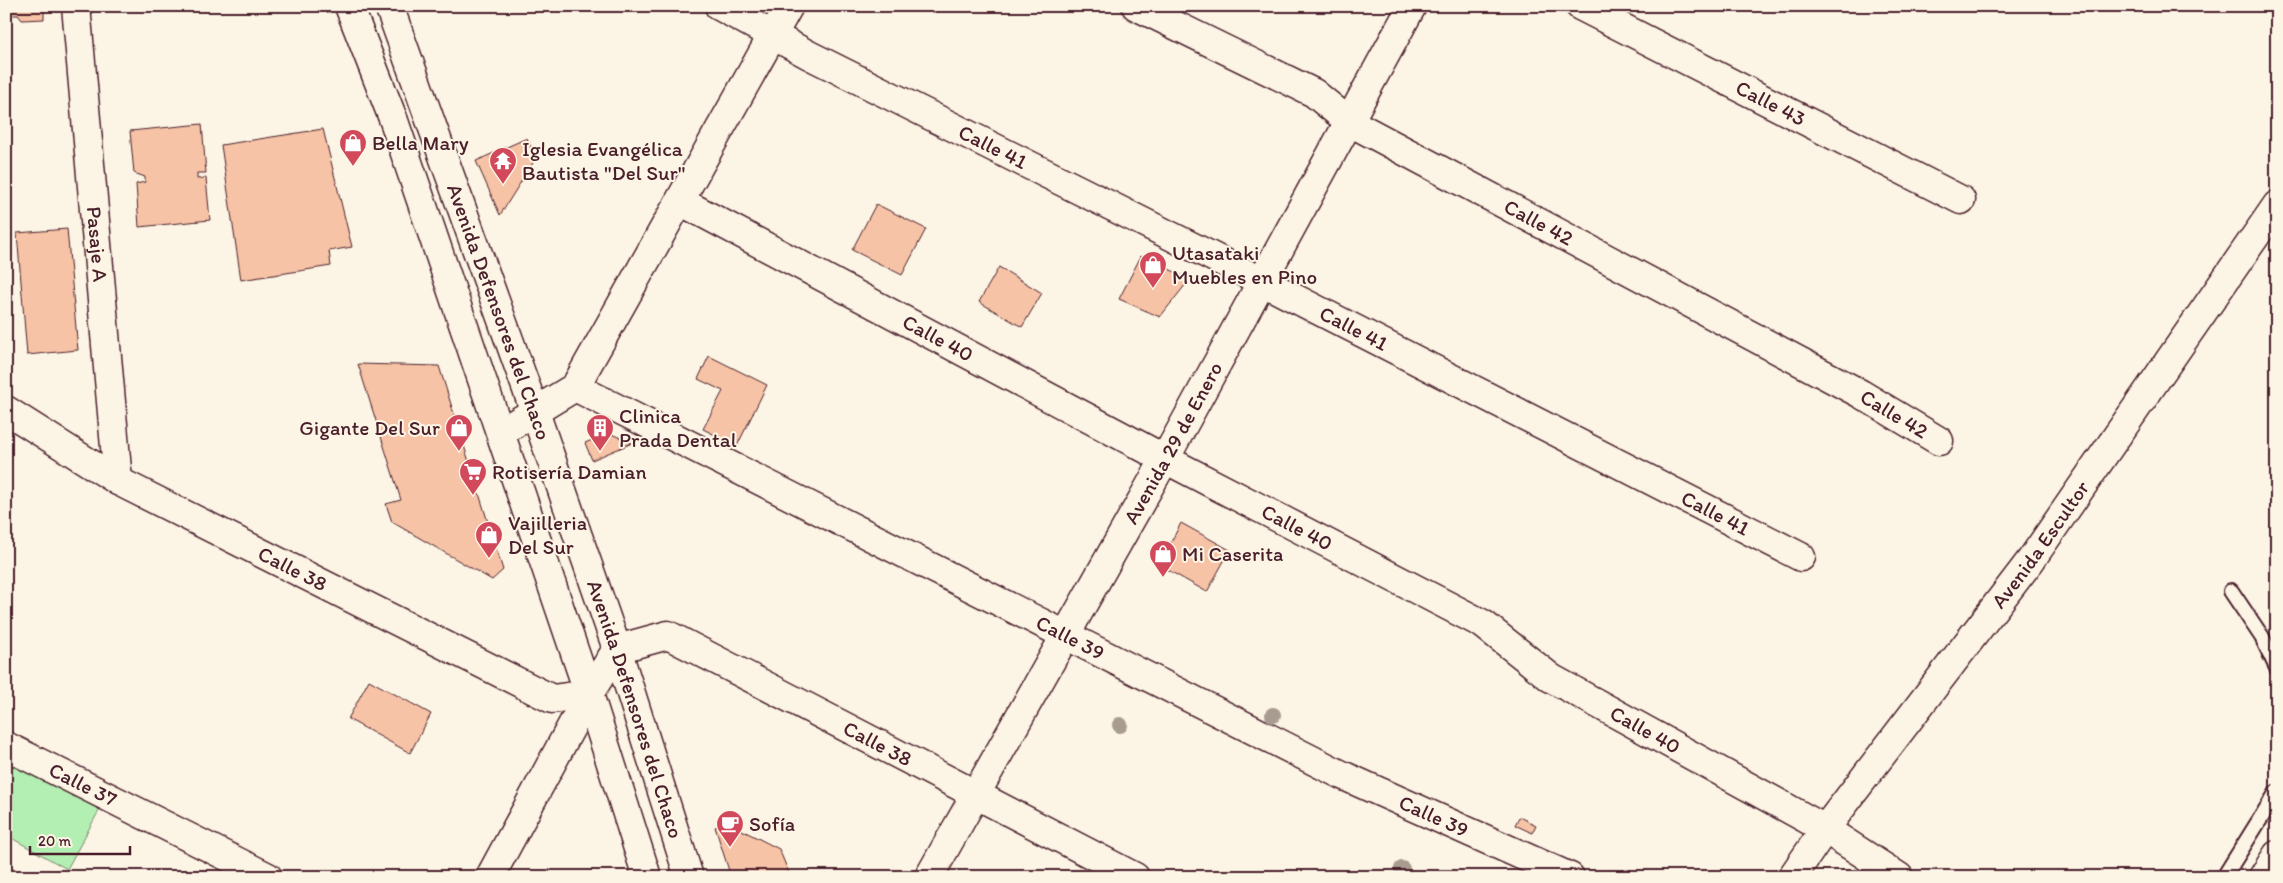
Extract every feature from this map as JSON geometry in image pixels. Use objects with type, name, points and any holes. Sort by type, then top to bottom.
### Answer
[{"type":"street","name":"Pasaje A","points":[[76,6],[118,481]]},
{"type":"street","name":"Avenida Defensores del Chaco","points":[[349,6],[394,121],[501,432],[589,694],[647,877]]},
{"type":"street","name":"Avenida Defensores del Chaco","points":[[389,6],[535,412],[616,649],[689,877]]},
{"type":"street","name":"Calle 41","points":[[719,6],[772,36],[1261,281],[1801,557]]},
{"type":"street","points":[[501,432],[575,388],[789,6]]},
{"type":"street","name":"Calle 42","points":[[1136,6],[1314,92],[1348,121],[1861,394],[1939,441]]},
{"type":"street","name":"Avenida 29 de Enero","points":[[929,877],[1165,459],[1412,6]]},
{"type":"street","name":"Calle 43","points":[[1580,6],[1961,200]]},
{"type":"street","name":"Calle 40","points":[[680,201],[1165,459],[1483,624],[1551,678],[1825,829],[1899,877]]},
{"type":"street","name":"Avenida Escultor","points":[[1792,877],[1825,829],[2031,560],[2277,205]]},
{"type":"street","name":"Calle 39","points":[[575,388],[1342,775],[1570,877]]},
{"type":"street","name":"Calle 38","points":[[6,410],[118,481],[552,699],[589,694]]},
{"type":"street","name":"Calle 38","points":[[616,649],[668,636],[1135,877]]},
{"type":"street","points":[[490,877],[589,694],[616,649]]},
{"type":"street","name":"Calle 37","points":[[6,746],[268,877]]},
{"type":"street","points":[[2263,877],[2277,855]]},
{"type":"lane","points":[[2231,591],[2262,637],[2277,668]]},
{"type":"lane","points":[[2224,877],[2277,792]]},
{"type":"green space","points":[[6,756],[101,807],[67,869],[6,835]]},
{"type":"building","points":[[6,6],[52,6],[52,8],[44,8],[44,19],[22,20],[18,15],[6,15]]},
{"type":"building","points":[[202,124],[206,173],[197,173],[197,179],[206,178],[210,220],[139,227],[136,184],[145,182],[145,177],[134,173],[130,131]]},
{"type":"building","points":[[323,129],[352,247],[329,251],[331,266],[241,280],[221,145]]},
{"type":"building","points":[[527,138],[536,158],[500,215],[476,161]]},
{"type":"building","points":[[876,204],[926,229],[902,275],[852,250]]},
{"type":"building","points":[[67,229],[78,350],[27,355],[17,233]]},
{"type":"building","name":"Utasataki Muebles en Pino","points":[[1141,256],[1190,279],[1160,317],[1119,299]]},
{"type":"building","points":[[999,267],[1042,293],[1022,327],[979,302]]},
{"type":"building","points":[[709,356],[767,385],[737,446],[703,429],[723,391],[698,379]]},
{"type":"building","points":[[358,364],[439,366],[503,570],[492,580],[392,522],[386,504],[401,500]]},
{"type":"building","name":"Clinica Prada Dental","points":[[609,433],[632,443],[592,460],[585,443]]},
{"type":"building","points":[[1181,523],[1230,550],[1207,592],[1159,565]]},
{"type":"building","points":[[369,680],[431,714],[410,753],[348,719]]},
{"type":"building","points":[[1519,817],[1536,825],[1532,833],[1515,825]]},
{"type":"building","points":[[728,823],[779,849],[789,873],[787,877],[731,877],[715,827]]},
{"type":"place","name":"Bella Mary","points":[[353,167]]},
{"type":"place","name":"Iglesia Evangélica Bautista \"Del Sur\"","points":[[503,185]]},
{"type":"place","name":"Utasataki Muebles en Pino","points":[[1153,289]]},
{"type":"place","name":"Gigante Del Sur","points":[[459,452]]},
{"type":"place","name":"Clinica Prada Dental","points":[[600,452]]},
{"type":"place","name":"Rotisería Damian","points":[[473,496]]},
{"type":"place","name":"Vajilleria Del Sur","points":[[489,559]]},
{"type":"place","name":"Mi Caserita","points":[[1163,578]]},
{"type":"place","name":"Sofía","points":[[730,848]]}]
